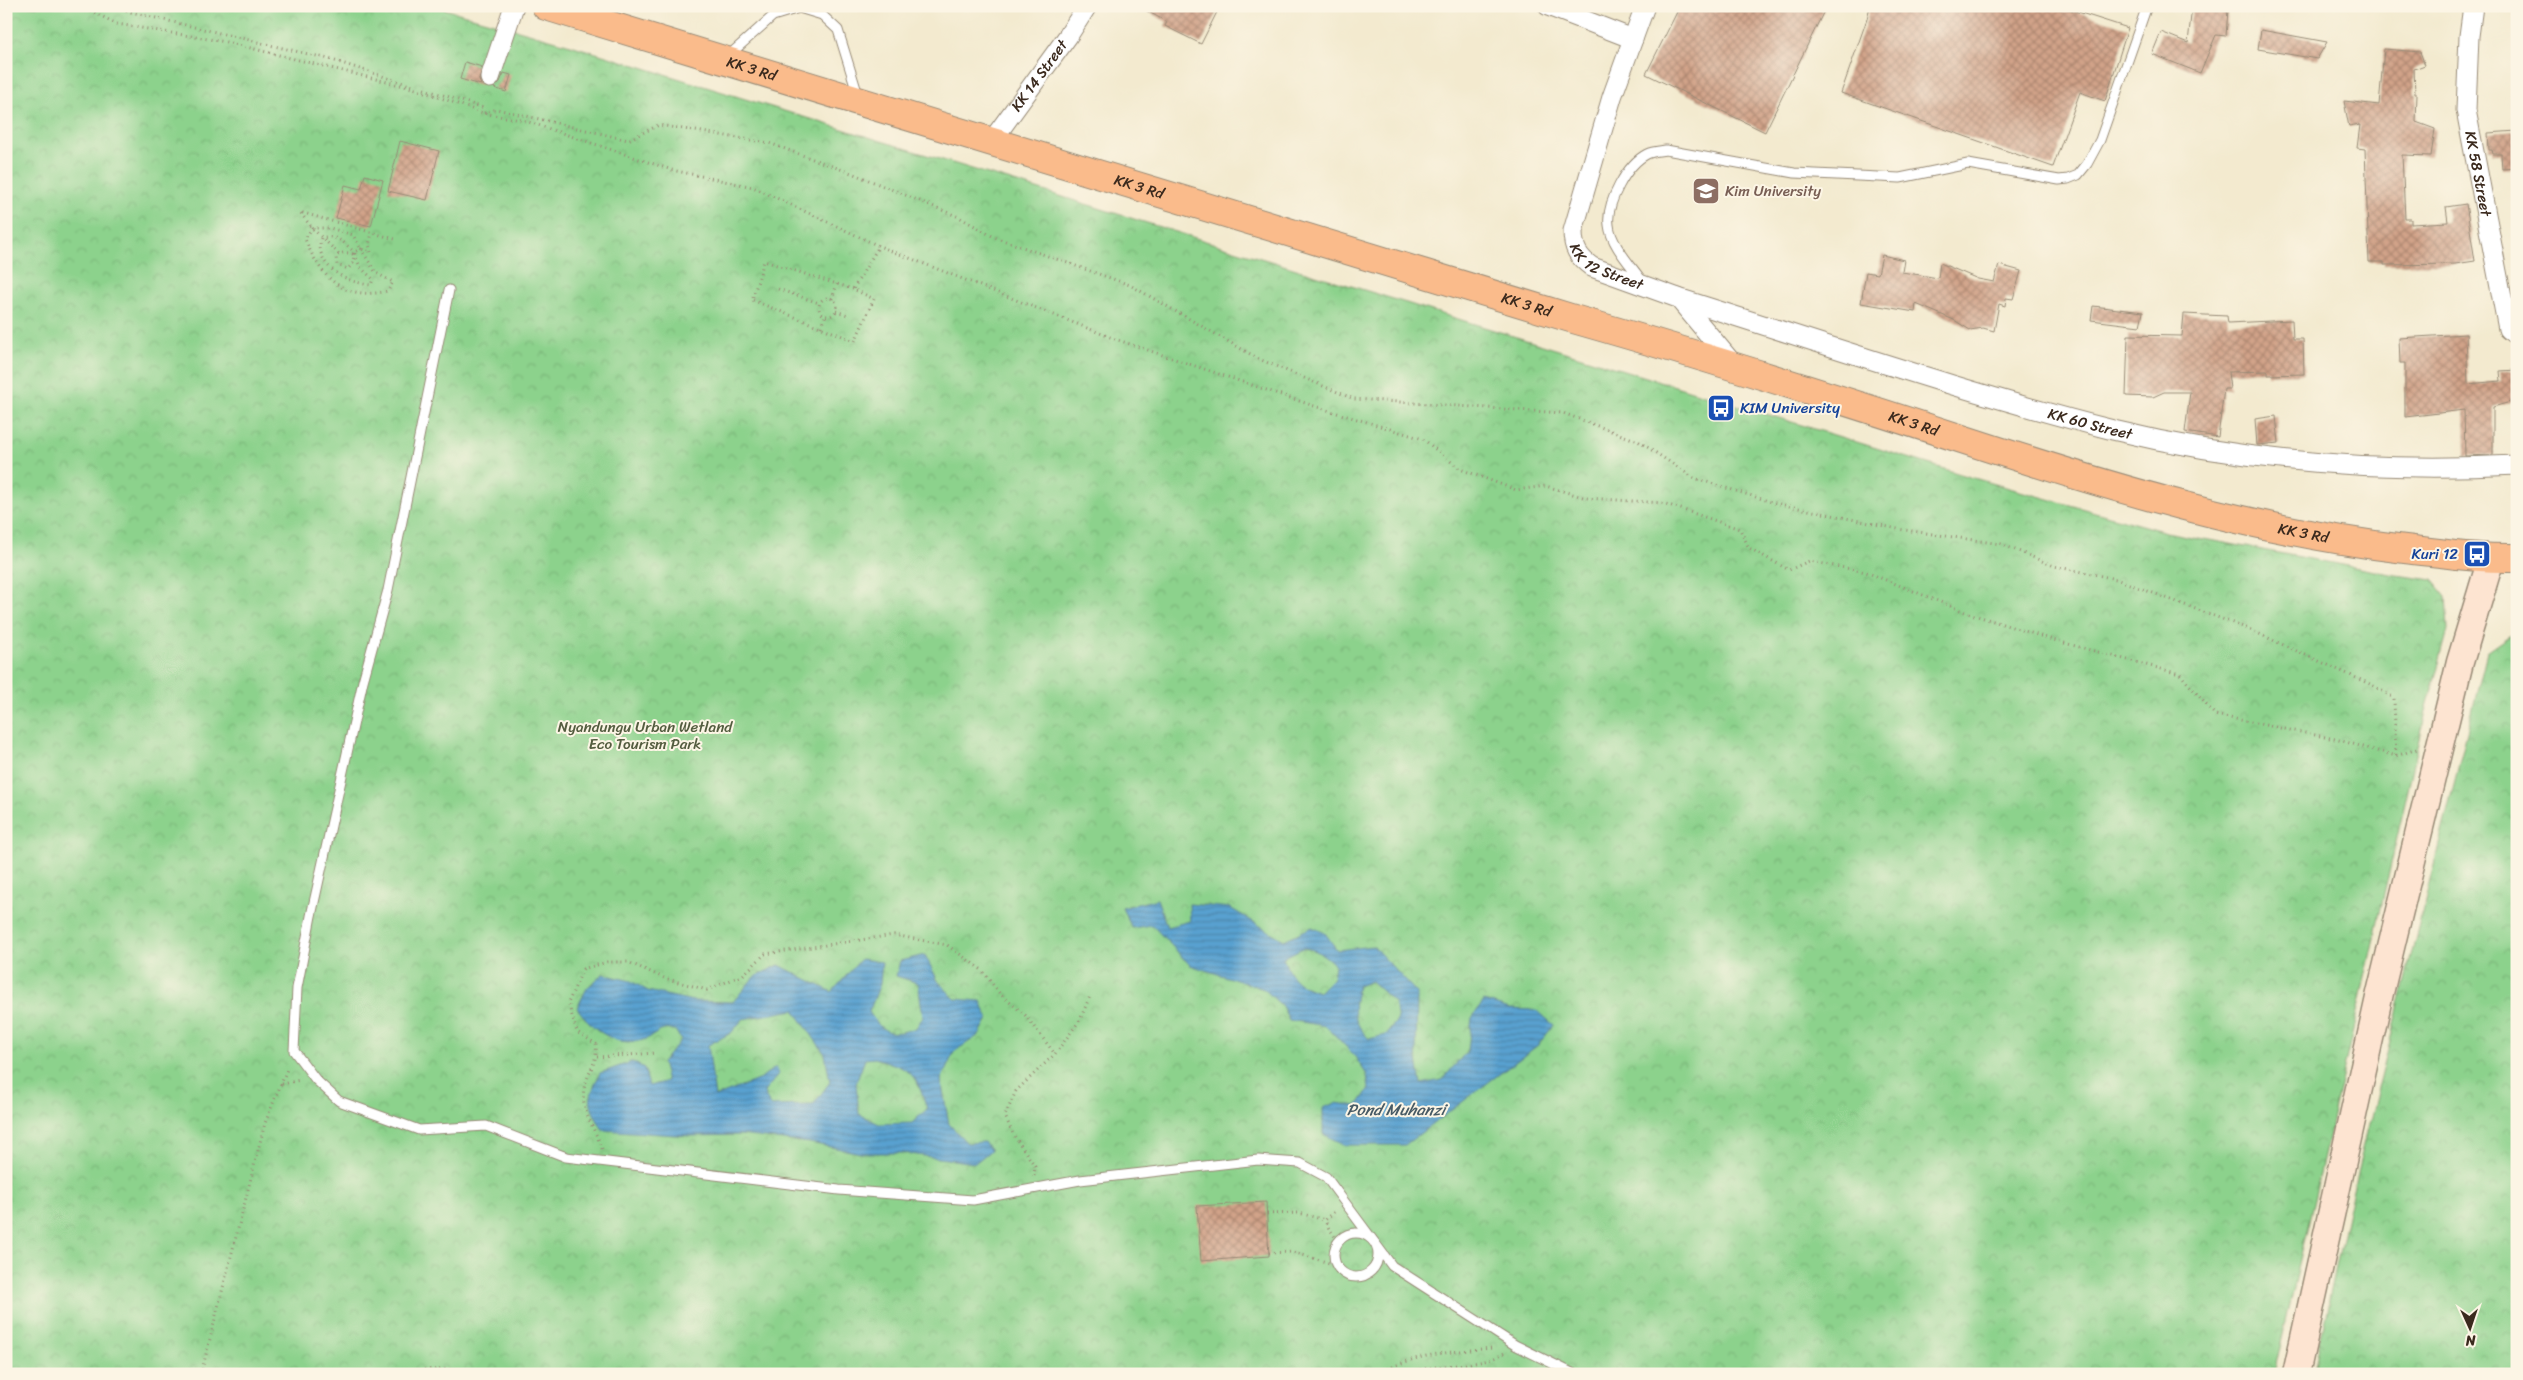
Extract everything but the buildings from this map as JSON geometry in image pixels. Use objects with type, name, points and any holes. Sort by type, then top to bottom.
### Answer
[{"type":"highway","name":"KK 3 Rd","points":[[546,6],[860,103],[1734,365],[2086,479],[2205,513],[2350,542],[2504,558]]},
{"type":"street","points":[[490,78],[514,6]]},
{"type":"street","name":"KK 14 Street","points":[[991,142],[1068,36],[1086,6]]},
{"type":"street","points":[[1548,6],[1633,40],[1645,6]]},
{"type":"street","name":"KK 58 Street","points":[[2473,6],[2469,36],[2466,110],[2508,329],[2517,336]]},
{"type":"street","name":"KK 12 Street","points":[[1633,40],[1609,107],[1573,231],[1573,245],[1581,259],[1592,267],[1678,298]]},
{"type":"street","points":[[1678,298],[1734,365]]},
{"type":"street","name":"KK 60 Street","points":[[1678,298],[1936,379],[2114,430],[2222,450],[2326,464],[2448,469],[2517,465]]},
{"type":"street","points":[[2296,1374],[2380,993],[2460,662],[2504,558]]},
{"type":"lane","points":[[1645,286],[1615,242],[1609,226],[1610,208],[1617,189],[1628,171],[1647,154],[1666,150],[1794,173],[1900,178],[1957,165],[1974,164],[2059,180],[2068,179],[2078,175],[2087,164],[2100,140],[2147,6]]},
{"type":"lane","points":[[722,61],[773,16],[799,8],[822,15],[838,30],[860,103]]},
{"type":"lane","points":[[449,290],[388,590],[362,682],[297,988],[294,1051],[316,1080],[339,1100],[419,1130],[486,1126],[566,1157],[839,1190],[973,1200],[1080,1180],[1266,1160],[1300,1163],[1326,1177],[1392,1266],[1515,1345],[1574,1374]]},
{"type":"lane","points":[[1355,1234],[1368,1237],[1374,1242],[1379,1255],[1374,1269],[1368,1274],[1354,1277],[1347,1275],[1336,1265],[1334,1258],[1337,1244],[1342,1239],[1355,1234]]},
{"type":"path","points":[[81,6],[117,24],[226,42],[416,89],[484,110],[526,120],[672,170],[753,187],[879,246],[1115,339],[1314,406],[1423,439],[1460,469],[1516,490],[1546,486],[1586,498],[1664,503],[1740,529],[1749,548],[1789,570],[1809,561],[1866,572],[1965,612],[2052,640],[2180,674],[2215,715],[2335,739],[2396,756],[2394,698],[2372,685],[2246,628],[2116,579],[2054,566],[2001,544],[1898,529],[1775,504],[1694,478],[1638,440],[1563,413],[1354,399],[1259,359],[1130,285],[994,237],[933,207],[769,143],[659,125],[628,140],[497,109],[484,110],[329,59],[131,12],[117,6]]},
{"type":"path","points":[[338,254],[312,228],[300,212],[398,240]]},
{"type":"path","points":[[312,228],[330,228],[352,235],[376,273],[393,282],[388,291],[371,295],[349,290],[332,282],[314,263],[305,239],[312,228]]},
{"type":"path","points":[[338,254],[353,253],[361,249],[371,252],[369,245],[372,233]]},
{"type":"path","points":[[329,236],[344,241],[353,253],[360,267],[374,279],[372,285],[356,284],[338,275],[324,258],[319,246],[323,238],[329,236]]},
{"type":"path","points":[[853,289],[879,246]]},
{"type":"path","points":[[338,254],[336,257],[337,265],[348,269],[353,263],[353,253]]},
{"type":"path","points":[[764,262],[837,284],[874,299],[855,341],[752,300],[764,262]]},
{"type":"path","points":[[832,299],[837,284]]},
{"type":"path","points":[[778,289],[819,303]]},
{"type":"path","points":[[826,298],[832,299],[836,303],[836,311],[831,316],[825,316],[820,312],[819,303],[826,298]]},
{"type":"path","points":[[836,311],[848,315]]},
{"type":"path","points":[[821,327],[825,316]]},
{"type":"path","points":[[606,1161],[598,1137],[588,1120],[584,1090],[597,1056],[596,1044],[577,1032],[568,1003],[583,969],[607,962],[628,962],[664,978],[707,990],[743,975],[764,954],[784,949],[894,935],[947,945],[982,970],[1000,994],[1025,1015],[1054,1054]]},
{"type":"path","points":[[1034,1189],[1035,1166],[1013,1134],[1005,1116],[1016,1091],[1054,1054],[1080,1020],[1090,996]]},
{"type":"path","points":[[201,1374],[265,1123],[294,1051]]},
{"type":"path","points":[[597,1056],[656,1053]]},
{"type":"path","points":[[1325,1220],[1333,1212],[1350,1209]]},
{"type":"path","points":[[1267,1214],[1299,1213],[1325,1220]]},
{"type":"path","points":[[1325,1220],[1327,1226],[1336,1236],[1337,1244]]},
{"type":"path","points":[[1269,1253],[1293,1252],[1336,1265]]},
{"type":"path","points":[[1379,1374],[1398,1362],[1429,1354],[1515,1345]]},
{"type":"path","points":[[1406,1374],[1417,1369],[1475,1362],[1500,1356],[1515,1345]]},
{"type":"path","points":[[400,1374],[413,1370],[485,1370],[499,1374]]},
{"type":"green space","name":"Nyandungu Urban Wetland Eco Tourism Park","points":[[6,6],[434,6],[567,44],[1970,477],[2166,532],[2396,575],[2433,580],[2446,596],[2448,630],[2427,707],[2274,1374],[6,1374]]},
{"type":"green space","points":[[2517,631],[2517,1374],[2313,1374],[2352,1193],[2487,652]]},
{"type":"water","name":"Pond Muhanzi","points":[[1157,899],[1167,927],[1190,921],[1189,904],[1230,908],[1284,940],[1312,927],[1325,933],[1337,950],[1373,946],[1417,993],[1416,1054],[1421,1084],[1442,1080],[1468,1050],[1472,1018],[1484,1001],[1510,1009],[1536,1010],[1554,1025],[1538,1045],[1405,1145],[1345,1145],[1323,1134],[1323,1108],[1336,1103],[1357,1106],[1369,1089],[1367,1075],[1354,1055],[1326,1026],[1289,1020],[1282,1006],[1264,989],[1190,965],[1152,925],[1132,928],[1122,908]],"holes":[[[1302,948],[1320,953],[1335,965],[1333,978],[1319,992],[1305,987],[1296,981],[1289,972],[1283,958]],[[1371,981],[1394,1002],[1398,1019],[1386,1035],[1369,1039],[1356,1021],[1354,1009],[1358,986]]]},
{"type":"water","points":[[925,955],[938,981],[955,999],[981,1001],[988,1019],[979,1035],[954,1052],[941,1080],[949,1124],[967,1143],[984,1142],[991,1150],[975,1163],[903,1153],[861,1153],[810,1143],[740,1135],[690,1136],[603,1130],[594,1114],[591,1096],[600,1073],[632,1062],[644,1068],[649,1086],[667,1081],[662,1063],[681,1040],[675,1030],[669,1029],[658,1032],[643,1040],[632,1042],[614,1039],[597,1029],[577,1008],[587,988],[603,974],[631,981],[648,991],[693,1001],[733,1002],[754,977],[779,965],[832,992],[861,959],[882,962],[880,984],[869,1012],[879,1025],[894,1033],[916,1028],[923,1017],[918,983],[896,976],[900,961]],"holes":[[[794,1010],[825,1054],[830,1082],[813,1105],[770,1106],[764,1092],[779,1074],[776,1067],[758,1080],[715,1097],[708,1045],[731,1033],[743,1019]],[[875,1058],[904,1069],[919,1087],[927,1109],[912,1123],[879,1124],[859,1114],[856,1083],[865,1059]]]},
{"type":"place","name":"Kim University","points":[[1706,191]]},
{"type":"place","name":"KIM University","points":[[1721,408]]},
{"type":"place","name":"Kuri 12","points":[[2477,554]]}]
